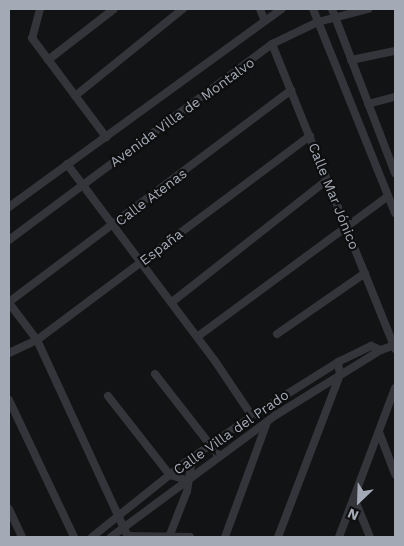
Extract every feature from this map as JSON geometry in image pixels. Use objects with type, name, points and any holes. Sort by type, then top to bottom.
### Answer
[{"type":"street","points":[[40,9],[32,38],[106,137]]},
{"type":"street","points":[[48,60],[114,9]]},
{"type":"street","points":[[75,96],[183,9]]},
{"type":"street","points":[[260,9],[264,19]]},
{"type":"street","name":"Avenida Villa de Montalvo","points":[[9,207],[264,19],[282,9]]},
{"type":"street","points":[[313,9],[395,213]]},
{"type":"street","points":[[332,9],[395,172]]},
{"type":"street","name":"Avenida Villa de Montalvo","points":[[9,240],[272,44],[318,22],[368,9]]},
{"type":"street","name":"Calle Mar Jónico","points":[[272,44],[395,346]]},
{"type":"street","points":[[351,60],[395,51]]},
{"type":"street","name":"Calle Atenas","points":[[9,302],[114,226],[291,90]]},
{"type":"street","points":[[368,104],[395,97]]},
{"type":"street","name":"España","points":[[9,353],[37,340],[310,136]]},
{"type":"street","points":[[386,148],[395,146]]},
{"type":"street","points":[[67,164],[172,302],[252,416]]},
{"type":"street","points":[[172,302],[327,180]]},
{"type":"street","points":[[197,337],[388,196]]},
{"type":"street","points":[[277,334],[365,273]]},
{"type":"street","points":[[9,302],[37,340],[128,537],[190,537]]},
{"type":"street","name":"Calle Villa del Prado","points":[[92,537],[170,474],[252,416],[338,362],[371,346],[381,350]]},
{"type":"street","name":"Calle Villa del Prado","points":[[111,537],[218,455],[267,421],[381,350],[395,346]]},
{"type":"street","points":[[278,537],[340,375],[338,362]]},
{"type":"street","points":[[155,374],[218,455]]},
{"type":"street","points":[[339,537],[395,388]]},
{"type":"street","points":[[108,396],[170,474],[186,480]]},
{"type":"street","points":[[9,400],[74,537]]},
{"type":"street","points":[[224,537],[267,421],[268,406]]},
{"type":"street","points":[[379,432],[395,474]]},
{"type":"street","points":[[169,537],[186,491],[186,480],[192,458]]},
{"type":"street","points":[[354,498],[370,537]]},
{"type":"street","points":[[9,509],[22,537]]}]
